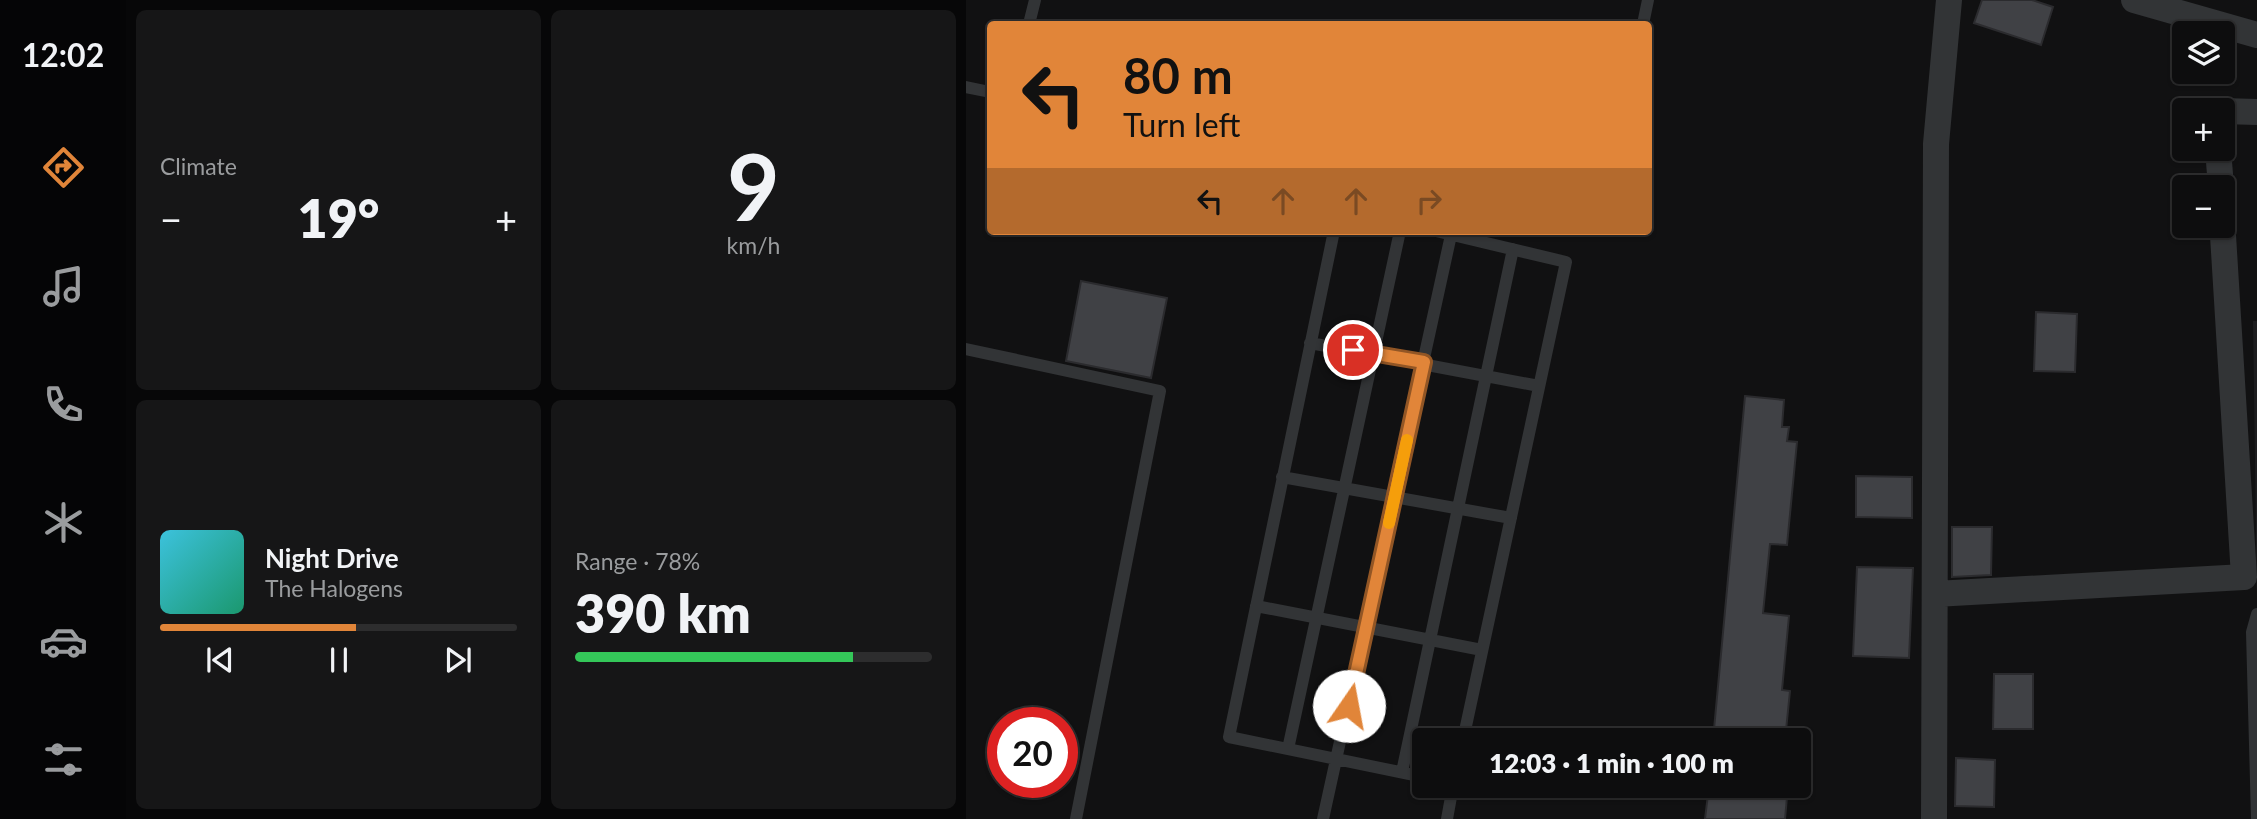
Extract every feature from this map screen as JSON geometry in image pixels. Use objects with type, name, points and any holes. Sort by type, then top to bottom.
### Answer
[{"type":"street","points":[[1934,819],[1936,144],[1949,0]]},
{"type":"street","points":[[2134,0],[2257,35]]},
{"type":"street","points":[[2235,111],[2257,112]]},
{"type":"street","points":[[1935,594],[2244,576],[2223,238]]},
{"type":"lane","points":[[1030,21],[1035,0]]},
{"type":"lane","points":[[1644,21],[1648,0]]},
{"type":"lane","points":[[966,87],[987,91]]},
{"type":"lane","points":[[1333,235],[1229,737],[1412,774]]},
{"type":"lane","points":[[1287,749],[1399,235]]},
{"type":"lane","points":[[1323,819],[1451,235]]},
{"type":"lane","points":[[1455,235],[1566,262],[1466,728]]},
{"type":"lane","points":[[1402,772],[1514,249]]},
{"type":"lane","points":[[1310,343],[1424,362],[1539,386]]},
{"type":"lane","points":[[966,349],[1160,391],[1076,819]]},
{"type":"lane","points":[[1282,477],[1511,518]]},
{"type":"lane","points":[[1256,606],[1482,650]]},
{"type":"lane","points":[[2257,614],[2252,632],[2257,819]]},
{"type":"lane","points":[[1447,819],[1451,798]]},
{"type":"shaded area","points":[[2253,321],[2257,321],[2257,606]]},
{"type":"building","points":[[1982,0],[2032,0],[2053,7],[2041,45],[1974,23]]},
{"type":"building","points":[[1081,281],[1167,298],[1151,378],[1066,361]]},
{"type":"building","points":[[2036,312],[2077,314],[2075,372],[2034,371]]},
{"type":"building","points":[[1745,396],[1784,400],[1782,427],[1789,427],[1787,441],[1797,442],[1787,545],[1770,544],[1763,613],[1789,616],[1782,690],[1790,691],[1786,728],[1714,728]]},
{"type":"building","points":[[1856,476],[1912,477],[1912,518],[1856,517]]},
{"type":"building","points":[[1952,527],[1992,527],[1991,575],[1952,577]]},
{"type":"building","points":[[1857,567],[1913,568],[1909,658],[1853,656]]},
{"type":"building","points":[[1994,674],[2033,674],[2033,729],[1993,729]]},
{"type":"building","points":[[1956,758],[1995,760],[1994,807],[1955,806]]},
{"type":"building","points":[[1708,798],[1787,798],[1785,819],[1705,819]]},
{"type":"slow traffic","points":[[1389,523],[1407,440]]},
{"type":"route","points":[[1349,706],[1424,362],[1353,350]]}]
